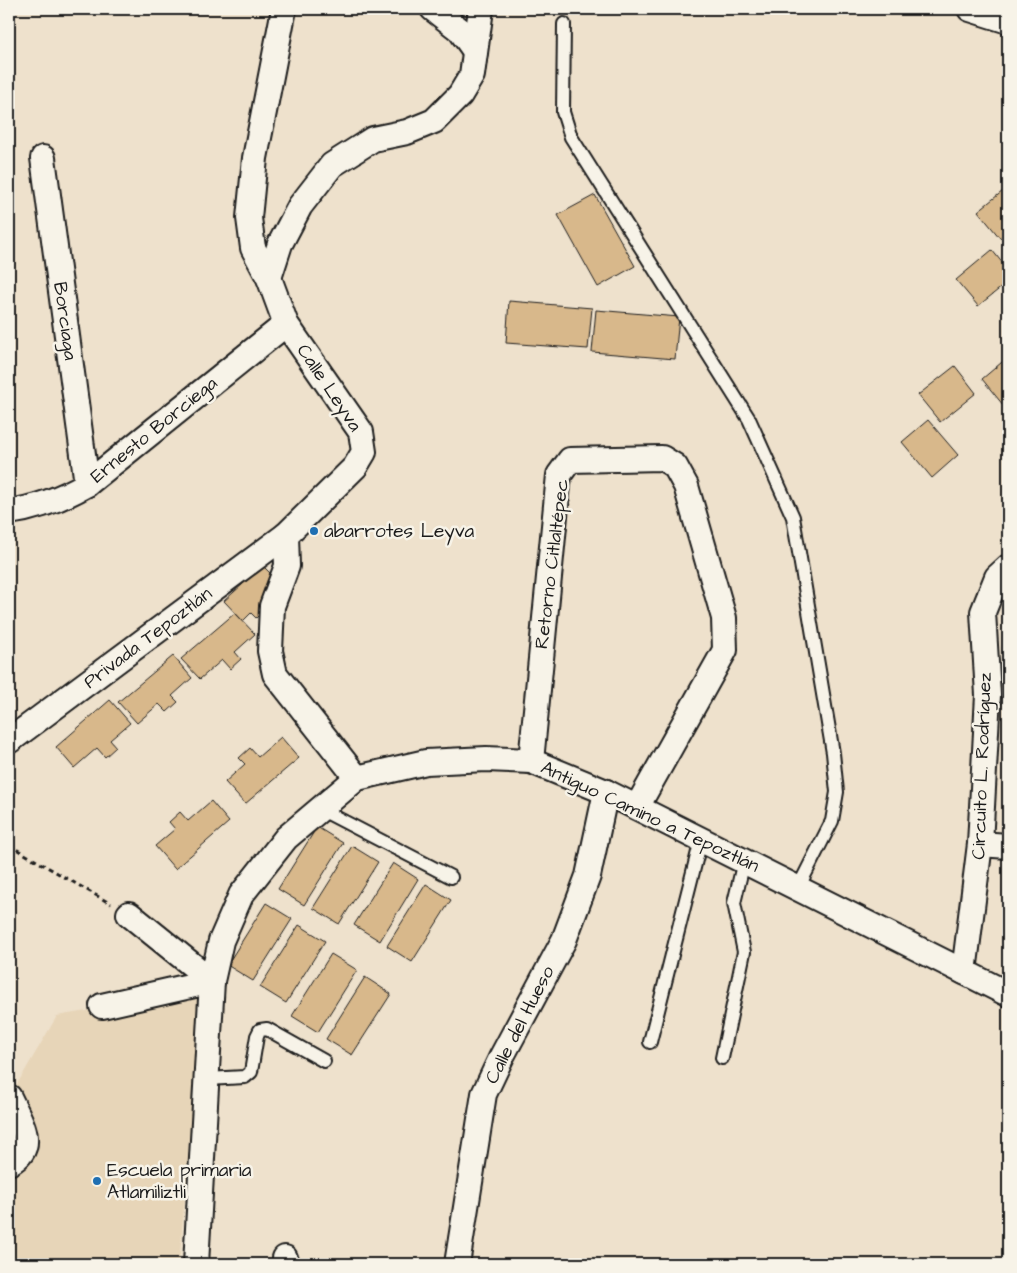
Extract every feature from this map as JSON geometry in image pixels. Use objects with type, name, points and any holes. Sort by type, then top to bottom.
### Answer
[{"type":"street","name":"Calle Leyva","points":[[284,9],[255,158],[249,218],[253,248],[268,278],[286,324],[361,432],[364,452],[355,467],[286,535]]},
{"type":"street","points":[[433,9],[460,30],[476,51]]},
{"type":"street","points":[[268,278],[280,244],[300,206],[332,166],[372,139],[407,132],[434,121],[460,95],[472,74],[481,9]]},
{"type":"street","points":[[970,9],[1008,21]]},
{"type":"street","name":"Borciaga","points":[[43,158],[87,484]]},
{"type":"street","name":"Ernesto Borciega","points":[[9,512],[36,508],[65,497],[87,484],[286,324]]},
{"type":"street","name":"Retorno Citlaltépec","points":[[531,761],[559,475],[570,460],[662,458],[676,466],[686,486],[724,618],[725,650],[637,807]]},
{"type":"street","points":[[286,535],[287,566],[272,606],[270,651],[275,674],[358,778]]},
{"type":"street","name":"Privada Tepoztlán","points":[[9,742],[286,535]]},
{"type":"street","name":"Circuito L. Rodríguez","points":[[964,972],[980,844],[988,695],[983,612],[997,577],[1008,567]]},
{"type":"street","name":"Antiguo Camino a Tepoztlán","points":[[196,1264],[212,982],[221,941],[240,895],[286,838],[358,778],[426,762],[486,759],[531,761],[637,807],[1008,994]]},
{"type":"street","name":"Calle del Hueso","points":[[457,1264],[484,1094],[502,1056],[564,940],[588,876],[606,792]]},
{"type":"street","points":[[980,844],[1008,846]]},
{"type":"street","points":[[129,914],[212,982]]},
{"type":"street","points":[[102,1006],[212,982]]},
{"type":"street","points":[[9,1097],[24,1128],[26,1146],[20,1157],[9,1163]]},
{"type":"lane","points":[[564,24],[563,112],[571,137],[749,419],[793,517],[833,753],[837,792],[832,821],[798,888]]},
{"type":"lane","points":[[320,809],[451,877]]},
{"type":"lane","points":[[650,1042],[701,840]]},
{"type":"lane","points":[[722,1058],[744,952],[734,904],[744,862]]},
{"type":"lane","points":[[206,1079],[245,1077],[251,1072],[257,1036],[260,1030],[267,1029],[324,1061]]},
{"type":"path","points":[[9,845],[129,914]]},
{"type":"shaded area","name":"Escuela primaria Atlamiliztli","points":[[203,991],[179,1264],[9,1264],[9,1098],[57,1016]]},
{"type":"building","points":[[1008,187],[1008,231],[1000,238],[978,211]]},
{"type":"building","points":[[595,195],[635,266],[598,287],[558,215]]},
{"type":"building","points":[[992,250],[1008,270],[1008,282],[978,306],[956,280]]},
{"type":"building","points":[[509,301],[592,308],[588,349],[506,343]]},
{"type":"building","points":[[596,310],[679,317],[675,359],[592,352]]},
{"type":"building","points":[[1008,357],[1008,411],[982,379]]},
{"type":"building","points":[[955,366],[976,393],[940,422],[918,395]]},
{"type":"building","points":[[928,420],[958,455],[932,478],[902,442]]},
{"type":"building","points":[[263,566],[270,573],[272,596],[265,609],[256,618],[251,613],[243,621],[224,601]]},
{"type":"building","points":[[235,613],[255,634],[235,652],[241,659],[230,669],[222,660],[200,679],[181,659]]},
{"type":"building","points":[[173,656],[192,678],[172,696],[178,702],[167,712],[159,704],[137,723],[118,702]]},
{"type":"building","points":[[110,700],[130,723],[110,740],[116,747],[105,757],[97,748],[74,768],[56,747]]},
{"type":"building","points":[[281,737],[299,758],[245,804],[225,782],[245,764],[239,758],[250,748],[258,757]]},
{"type":"building","points":[[211,801],[229,822],[175,869],[155,846],[175,829],[169,822],[180,812],[188,821]]},
{"type":"building","points":[[317,827],[343,843],[304,905],[278,889]]},
{"type":"building","points":[[352,846],[378,862],[339,924],[313,908]]},
{"type":"building","points":[[393,863],[418,879],[380,941],[354,925]]},
{"type":"building","points":[[426,884],[451,900],[412,962],[387,946]]},
{"type":"building","points":[[266,903],[292,919],[253,981],[227,965]]},
{"type":"building","points":[[299,925],[325,941],[286,1003],[260,987]]},
{"type":"building","points":[[331,954],[357,970],[318,1032],[292,1016]]},
{"type":"building","points":[[365,977],[391,994],[352,1055],[326,1039]]},
{"type":"place","name":"abarrotes Leyva","points":[[314,531]]},
{"type":"place","name":"Escuela primaria Atlamiliztli","points":[[97,1181]]}]
